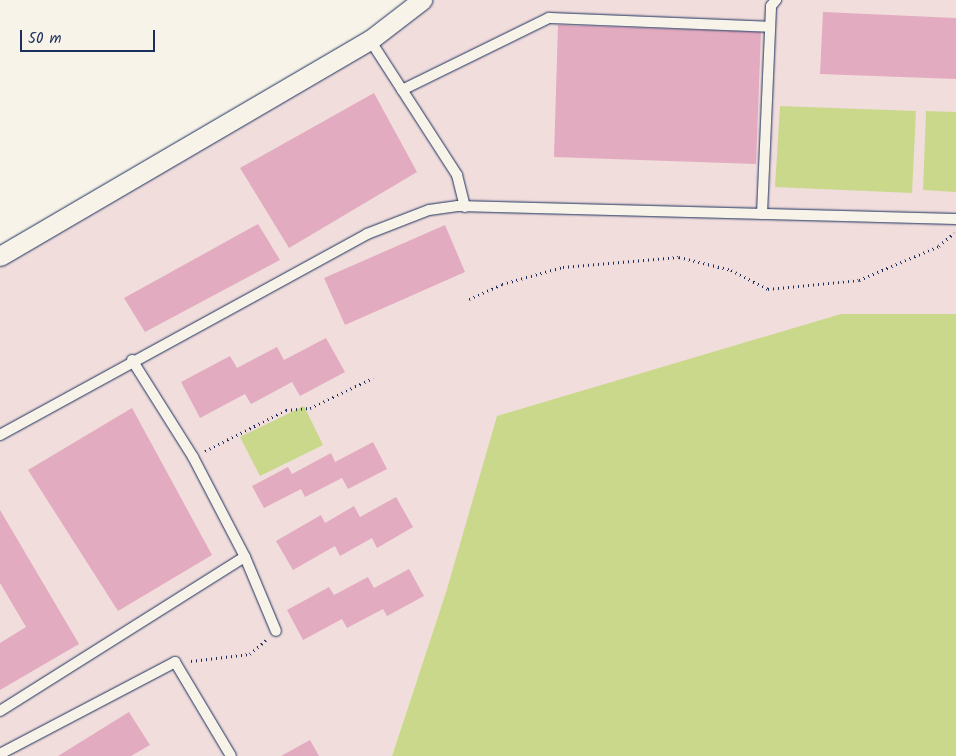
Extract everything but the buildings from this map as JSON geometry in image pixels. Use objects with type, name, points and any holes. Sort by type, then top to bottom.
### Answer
[{"type":"street","points":[[375,37],[408,0]]},
{"type":"street","points":[[0,256],[375,37],[422,0]]},
{"type":"lane","points":[[762,214],[771,6],[776,0]]},
{"type":"lane","points":[[402,90],[549,18],[770,27]]},
{"type":"lane","points":[[375,37],[402,90],[457,175],[465,207]]},
{"type":"lane","points":[[0,435],[132,360],[398,219],[429,210],[465,207],[956,219]]},
{"type":"lane","points":[[132,360],[193,457],[245,556],[276,631]]},
{"type":"lane","points":[[0,711],[245,556]]},
{"type":"lane","points":[[0,754],[175,662],[232,756]]},
{"type":"path","points":[[469,299],[502,284],[563,267],[679,257],[731,270],[768,289],[859,280],[939,246],[956,231]]},
{"type":"path","points":[[193,457],[286,410],[310,408],[373,378]]},
{"type":"path","points":[[175,662],[250,654],[276,631]]},
{"type":"shaded area","points":[[431,0],[956,0],[956,314],[841,314],[447,589],[392,756],[0,756],[0,255]]},
{"type":"green space","points":[[780,106],[916,111],[912,193],[775,187]]},
{"type":"green space","points":[[926,111],[956,112],[956,192],[923,190]]},
{"type":"green space","points":[[841,314],[956,314],[956,756],[392,756],[447,589],[497,416]]},
{"type":"green space","points":[[304,406],[323,445],[260,476],[240,437]]}]
